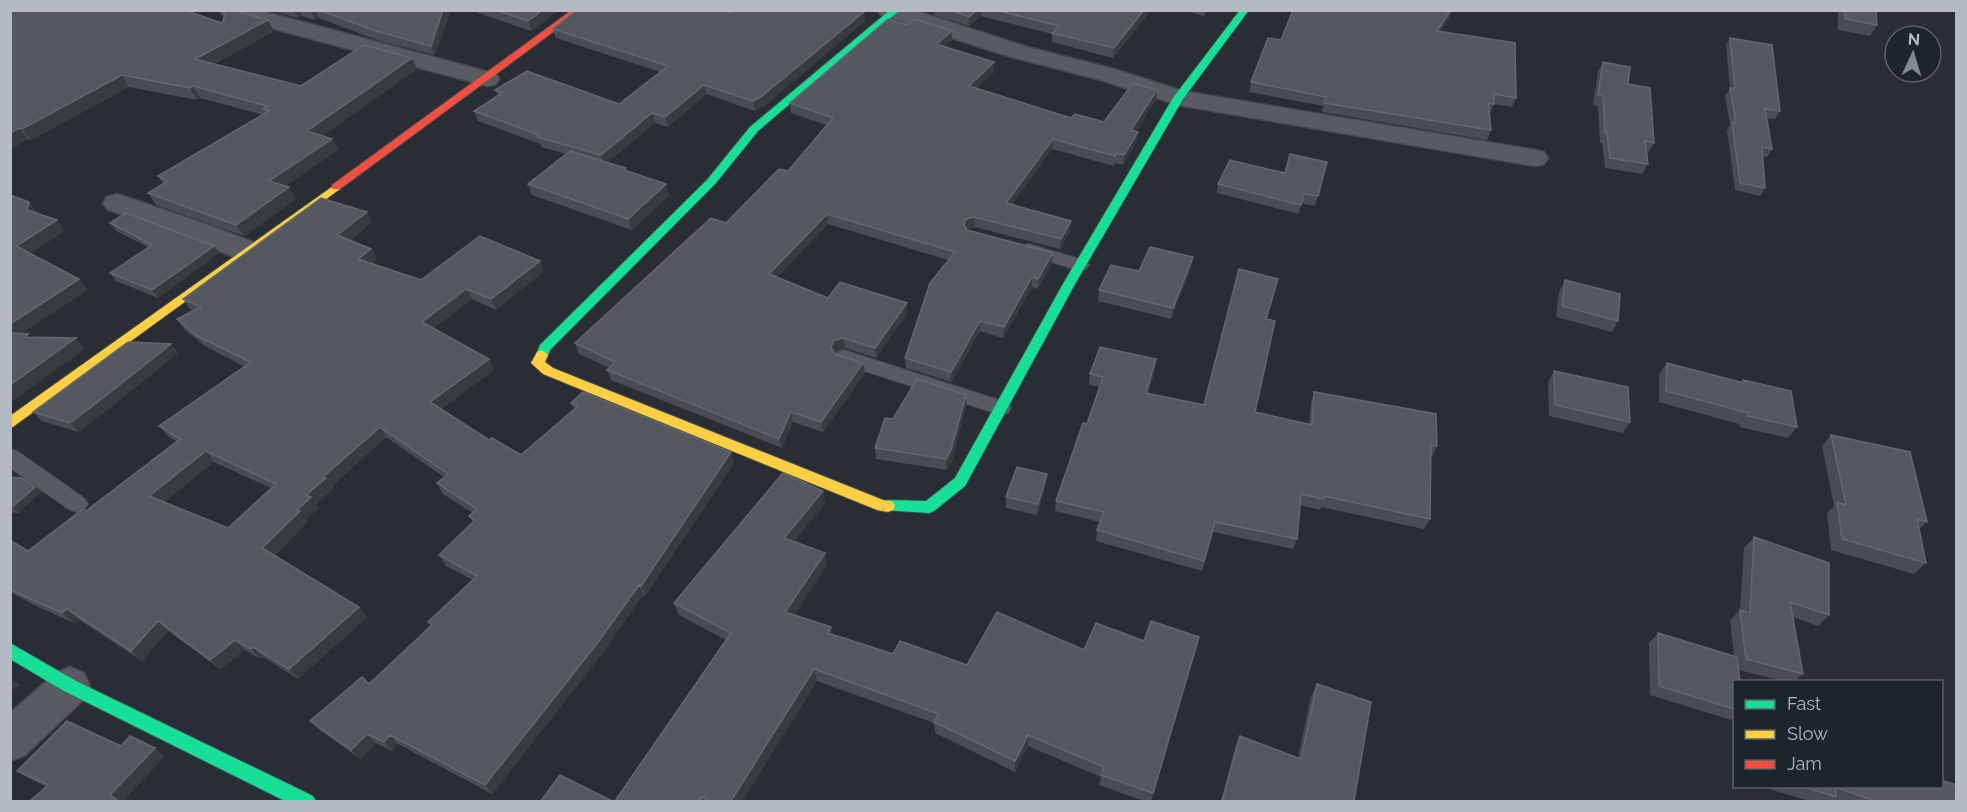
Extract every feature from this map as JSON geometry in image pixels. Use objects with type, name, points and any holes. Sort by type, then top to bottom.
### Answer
[{"type":"street","points":[[231,10],[488,79]]},
{"type":"street","points":[[10,424],[488,79],[579,10]]},
{"type":"street","points":[[1245,10],[1178,98],[1080,265],[960,482],[929,507],[882,506],[548,371],[538,363],[545,348],[711,182],[754,129],[893,11],[1019,52],[1106,74],[1178,98],[1535,158]]},
{"type":"street","points":[[117,202],[248,251]]},
{"type":"street","points":[[10,650],[70,686],[307,801]]},
{"type":"street","points":[[10,741],[70,686]]},
{"type":"lane","points":[[1008,243],[1080,265]]},
{"type":"lane","points":[[844,357],[1001,408]]},
{"type":"lane","points":[[10,457],[77,504]]},
{"type":"building","points":[[10,10],[184,10],[222,23],[227,10],[232,10],[268,20],[195,59],[301,86],[364,45],[412,58],[307,131],[332,139],[269,181],[289,187],[236,225],[148,193],[168,181],[158,176],[269,111],[263,109],[267,106],[193,86],[190,88],[122,75],[22,129],[10,133]]},
{"type":"building","points":[[319,10],[443,10],[431,46],[376,31]]},
{"type":"building","points":[[496,10],[543,10],[528,21]]},
{"type":"building","points":[[577,10],[723,10],[731,13],[735,10],[860,10],[864,12],[753,101],[704,85],[665,117],[652,113],[601,155],[537,137],[539,135],[474,111],[502,93],[495,90],[527,71],[619,104],[668,66],[553,29]]},
{"type":"building","points":[[950,10],[977,10],[969,17]]},
{"type":"building","points":[[995,10],[1144,10],[1114,48],[1052,33],[1059,26]]},
{"type":"building","points":[[1293,10],[1451,10],[1437,31],[1515,43],[1516,98],[1494,94],[1494,104],[1488,103],[1491,130],[1324,103],[1326,97],[1251,82],[1268,38],[1281,40]]},
{"type":"building","points":[[1845,10],[1876,10],[1877,25],[1845,19]]},
{"type":"building","points":[[888,19],[907,25],[914,19],[952,31],[936,44],[994,62],[969,86],[1071,118],[1075,114],[1104,122],[1133,83],[1157,90],[1131,130],[1138,132],[1124,155],[1116,153],[1115,156],[1053,139],[1006,203],[1071,221],[1061,239],[974,217],[966,219],[964,225],[967,230],[1053,253],[1038,279],[1032,277],[1004,327],[980,321],[951,372],[905,358],[930,283],[955,252],[827,214],[769,274],[828,298],[840,282],[907,303],[875,348],[843,338],[833,341],[831,348],[835,354],[863,363],[821,422],[791,412],[779,439],[607,370],[615,362],[575,343],[711,218],[726,223],[779,169],[788,171],[833,118],[790,103]]},
{"type":"building","points":[[1730,38],[1772,45],[1780,111],[1765,109],[1772,149],[1762,147],[1765,188],[1740,183],[1732,122],[1736,123],[1730,88],[1735,89]]},
{"type":"building","points":[[1603,62],[1630,67],[1628,84],[1650,88],[1654,143],[1645,141],[1648,164],[1610,158],[1607,133],[1605,133],[1603,96],[1598,95]]},
{"type":"building","points":[[570,151],[626,168],[624,170],[666,184],[628,219],[528,184]]},
{"type":"building","points":[[1290,154],[1327,162],[1318,196],[1304,194],[1301,205],[1218,184],[1230,160],[1285,173]]},
{"type":"building","points":[[10,195],[29,202],[27,210],[57,220],[16,246],[79,279],[10,324]]},
{"type":"building","points":[[321,198],[367,212],[337,235],[371,249],[358,259],[421,280],[480,236],[540,261],[491,299],[466,289],[422,322],[489,359],[430,402],[489,440],[492,438],[521,455],[578,406],[571,403],[583,392],[731,452],[641,586],[639,585],[596,645],[485,785],[390,735],[384,742],[367,734],[351,750],[310,721],[362,677],[369,684],[432,625],[428,622],[477,576],[439,555],[475,520],[469,516],[477,509],[437,483],[448,474],[380,427],[323,477],[326,478],[306,495],[311,497],[297,510],[300,511],[262,548],[359,607],[289,669],[253,647],[251,649],[235,640],[210,660],[158,621],[131,651],[67,609],[62,613],[10,589],[10,540],[28,551],[83,509],[86,511],[180,439],[159,426],[251,362],[197,336],[177,319],[201,307],[183,299]],"holes":[[[206,451],[276,484],[228,528],[149,496]]]},
{"type":"building","points":[[126,213],[214,246],[152,290],[110,273],[152,245],[110,223]]},
{"type":"building","points":[[1150,247],[1193,257],[1173,308],[1099,290],[1111,265],[1139,271]]},
{"type":"building","points":[[1239,269],[1278,279],[1266,319],[1275,321],[1255,412],[1312,425],[1314,392],[1436,414],[1437,446],[1431,445],[1430,519],[1324,496],[1324,499],[1301,494],[1297,539],[1215,522],[1204,561],[1097,530],[1104,512],[1056,501],[1083,423],[1087,424],[1103,377],[1090,374],[1100,347],[1156,359],[1146,393],[1204,405]]},
{"type":"building","points":[[1565,280],[1620,294],[1618,321],[1562,306]]},
{"type":"building","points":[[10,333],[28,334],[25,337],[76,338],[10,385]]},
{"type":"building","points":[[128,342],[171,344],[70,423],[33,412]]},
{"type":"building","points":[[1667,363],[1744,383],[1743,380],[1791,391],[1797,427],[1748,416],[1748,413],[1666,391]]},
{"type":"building","points":[[1554,371],[1628,387],[1630,422],[1555,405]]},
{"type":"building","points":[[917,379],[966,395],[951,450],[946,459],[875,448],[885,418],[893,419]]},
{"type":"building","points":[[1831,435],[1910,452],[1927,522],[1917,519],[1926,563],[1842,539],[1837,502],[1846,505]]},
{"type":"building","points":[[1017,467],[1047,474],[1038,504],[1006,497]]},
{"type":"building","points":[[783,473],[823,491],[784,538],[825,553],[785,612],[831,627],[828,633],[893,654],[900,641],[967,665],[997,612],[1084,650],[1096,623],[1144,641],[1151,621],[1199,637],[1153,793],[1101,775],[1104,767],[1028,735],[1015,761],[934,722],[939,714],[814,669],[731,801],[711,801],[702,797],[698,801],[615,801],[731,633],[674,603]]},
{"type":"building","points":[[10,477],[22,478],[35,487],[12,507],[10,507]]},
{"type":"building","points":[[1754,537],[1829,563],[1829,615],[1790,602],[1803,674],[1746,659],[1740,610],[1750,613]]},
{"type":"building","points":[[1658,633],[1737,657],[1740,680],[1733,680],[1733,709],[1659,686]]},
{"type":"building","points":[[1317,684],[1371,702],[1354,801],[1222,801],[1240,736],[1301,759]]},
{"type":"building","points":[[67,721],[121,746],[130,736],[155,748],[110,795],[118,801],[30,801],[48,785],[17,771]]},
{"type":"building","points":[[560,775],[612,801],[541,801]]},
{"type":"building","points":[[1943,781],[1956,785],[1956,801],[1875,801],[1838,788],[1943,788]]},
{"type":"building","points":[[1807,788],[1835,788],[1836,797]]},
{"type":"traffic: fast","points":[[542,355],[545,348],[711,182],[754,129],[896,10]]},
{"type":"traffic: fast","points":[[888,506],[929,507],[960,482],[1069,284],[1178,98],[1245,10]]},
{"type":"traffic: fast","points":[[10,650],[70,686],[307,802]]},
{"type":"traffic: slow","points":[[10,424],[336,187]]},
{"type":"traffic: slow","points":[[542,355],[538,363],[548,371],[882,506],[888,506]]},
{"type":"traffic: jam","points":[[336,187],[579,10]]}]
